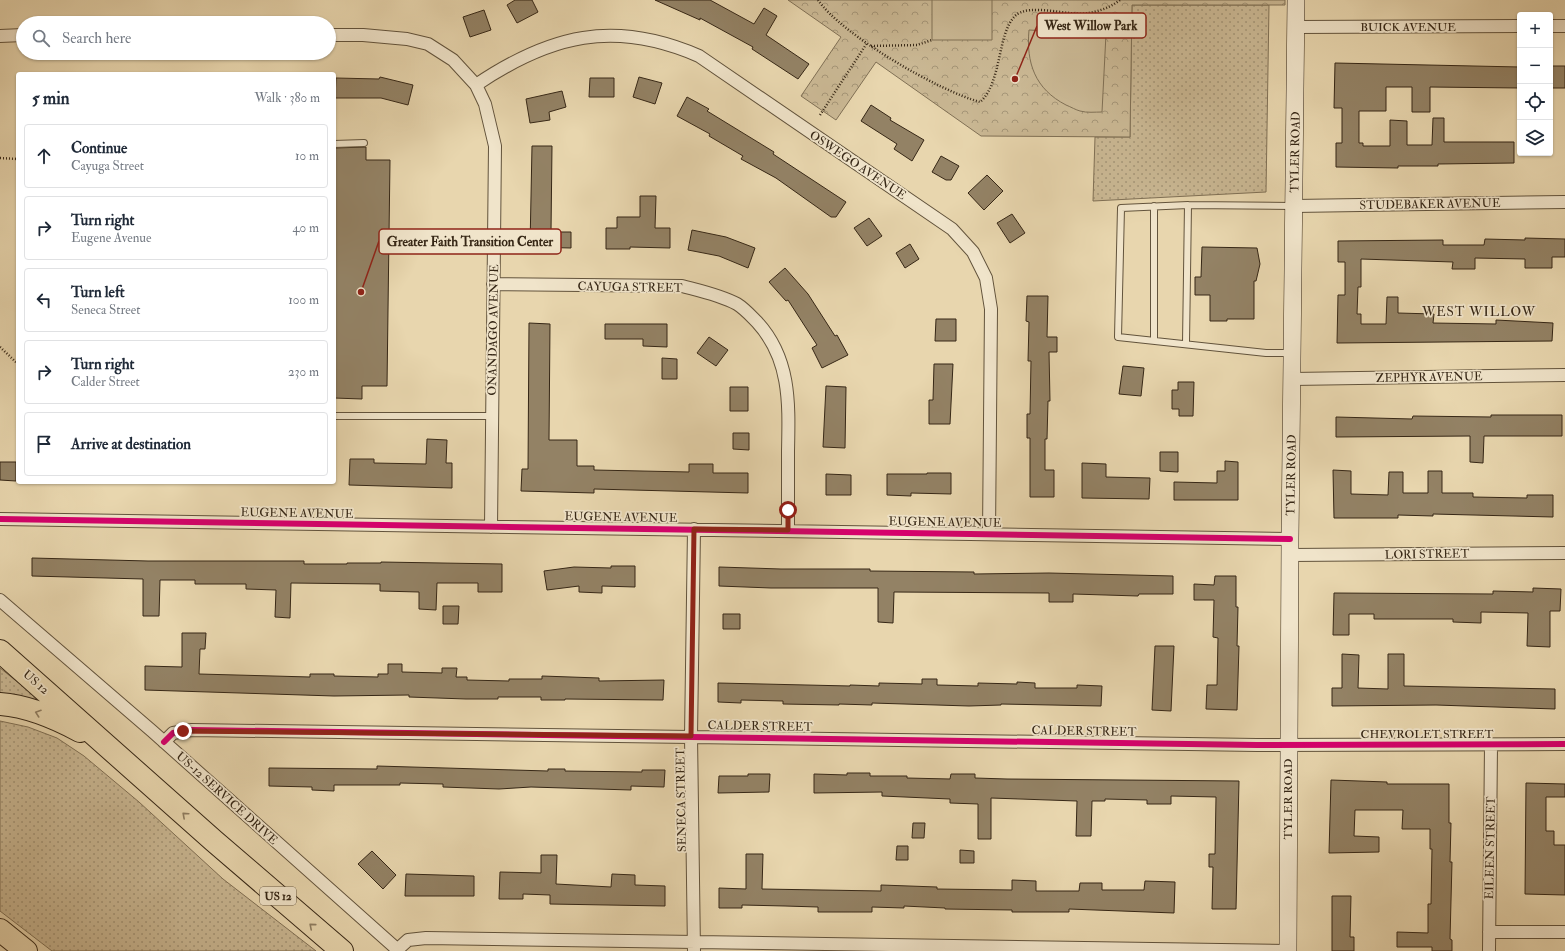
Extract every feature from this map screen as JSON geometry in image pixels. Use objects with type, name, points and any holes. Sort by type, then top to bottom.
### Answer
[{"type":"highway","name":"US 12","points":[[0,652],[111,748],[214,841],[342,951]]},
{"type":"highway","points":[[0,704],[29,710],[62,721],[111,748]]},
{"type":"highway","points":[[0,930],[26,951]]},
{"type":"street","name":"TYLER ROAD","points":[[1288,951],[1288,745],[1297,26],[1296,0]]},
{"type":"street","name":"BUICK AVENUE","points":[[1297,26],[1517,26]]},
{"type":"street","points":[[1553,26],[1565,26]]},
{"type":"street","name":"ONANDAGO AVENUE","points":[[336,35],[363,35],[400,38],[428,44],[452,60],[476,85],[485,104],[495,146],[491,526]]},
{"type":"street","points":[[0,36],[16,36]]},
{"type":"street","name":"OSWEGO AVENUE","points":[[476,85],[517,59],[551,45],[570,40],[621,36],[674,46],[699,56],[952,229],[973,252],[986,278],[991,309],[989,533]]},
{"type":"street","name":"STUDEBAKER AVENUE","points":[[1294,206],[1565,202]]},
{"type":"street","name":"CAYUGA STREET","points":[[493,284],[682,286],[711,293],[737,304],[750,314],[772,340],[780,356],[786,380],[789,404],[788,530]]},
{"type":"street","name":"ZEPHYR AVENUE","points":[[1292,379],[1565,375]]},
{"type":"street","name":"EUGENE AVENUE","points":[[0,518],[989,533],[1290,547]]},
{"type":"street","name":"SENECA STREET","points":[[694,529],[691,736],[694,947]]},
{"type":"street","name":"LORI STREET","points":[[1290,547],[1565,553]]},
{"type":"street","name":"US-12 SERVICE DRIVE","points":[[0,600],[164,742],[398,950]]},
{"type":"street","name":"CALDER STREET","points":[[164,742],[172,733],[192,730],[1288,745]]},
{"type":"street","name":"CHEVROLET STREET","points":[[1288,745],[1565,744]]},
{"type":"street","name":"EILEEN STREET","points":[[1490,951],[1491,745]]},
{"type":"street","points":[[1489,932],[1565,932]]},
{"type":"street","points":[[398,950],[404,942],[414,938],[694,947],[1288,951]]},
{"type":"lane","points":[[336,144],[364,143]]},
{"type":"lane","points":[[1292,353],[1266,353],[1186,343],[1118,337],[1121,208],[1188,205],[1294,206]]},
{"type":"lane","points":[[1186,343],[1188,205]]},
{"type":"lane","points":[[1154,206],[1154,340]]},
{"type":"lane","points":[[336,416],[492,416]]},
{"type":"path","points":[[818,0],[830,15],[871,46],[942,87],[967,99],[980,102],[987,96],[997,68],[1008,26],[1015,15],[1025,10],[1088,13],[1112,6],[1120,0]]},
{"type":"path","points":[[871,46],[918,45],[932,40]]},
{"type":"path","points":[[820,115],[867,43]]},
{"type":"path","points":[[0,158],[16,159]]},
{"type":"path","points":[[0,348],[16,362]]},
{"type":"green space","points":[[788,0],[1285,0],[1285,5],[1132,5],[1130,137],[981,136],[876,62],[836,120],[801,96],[841,37]]},
{"type":"green space","points":[[932,0],[992,0],[992,40],[932,40]]},
{"type":"green space","points":[[1132,5],[1269,5],[1266,192],[1093,201],[1095,137],[1130,137]]},
{"type":"green space","points":[[1029,30],[1106,34],[1102,112],[1078,111],[1055,99],[1047,91],[1040,83],[1031,64],[1028,42]]},
{"type":"green space","points":[[0,668],[35,696],[36,700],[33,702],[0,695]]},
{"type":"green space","points":[[0,721],[28,727],[57,738],[84,756],[139,802],[223,879],[316,951],[52,951],[0,911]]},
{"type":"building","points":[[515,0],[532,0],[538,12],[517,23],[507,5]]},
{"type":"building","points":[[655,0],[710,0],[754,24],[764,8],[777,16],[766,35],[809,64],[798,79],[752,49],[753,47],[700,18],[700,20]]},
{"type":"building","points":[[484,10],[491,30],[470,37],[463,17]]},
{"type":"building","points":[[1335,63],[1517,67],[1517,88],[1430,87],[1430,112],[1412,112],[1412,87],[1386,87],[1386,111],[1359,111],[1359,143],[1363,143],[1363,146],[1390,146],[1390,120],[1407,121],[1407,145],[1432,145],[1433,118],[1444,118],[1444,142],[1514,142],[1514,163],[1438,164],[1438,166],[1398,166],[1398,168],[1336,167],[1336,143],[1342,143],[1342,108],[1334,108]]},
{"type":"building","points":[[1553,66],[1565,66],[1565,88],[1553,88]]},
{"type":"building","points":[[380,77],[413,85],[408,105],[381,98],[336,98],[336,78],[379,79]]},
{"type":"building","points":[[639,77],[662,83],[655,104],[633,97]]},
{"type":"building","points":[[590,78],[614,78],[614,97],[589,97]]},
{"type":"building","points":[[562,91],[566,107],[549,112],[550,120],[530,123],[526,99]]},
{"type":"building","points":[[687,97],[709,109],[707,111],[774,152],[773,154],[846,202],[836,217],[831,217],[776,178],[741,159],[743,156],[709,136],[710,134],[677,116]]},
{"type":"building","points":[[871,105],[891,118],[890,120],[924,140],[912,161],[894,149],[897,144],[861,121]]},
{"type":"building","points":[[532,146],[552,146],[551,232],[571,232],[571,248],[530,247]]},
{"type":"building","points":[[366,147],[366,160],[390,160],[387,386],[362,386],[362,399],[336,398],[336,148]]},
{"type":"building","points":[[941,156],[959,166],[951,180],[946,180],[932,172]]},
{"type":"building","points":[[987,175],[1003,191],[984,210],[968,193]]},
{"type":"building","points":[[640,196],[656,196],[655,228],[670,228],[670,248],[630,247],[630,249],[606,249],[606,228],[617,228],[617,217],[640,217]]},
{"type":"building","points":[[1012,214],[1025,233],[1010,243],[997,223]]},
{"type":"building","points":[[869,218],[882,236],[867,246],[854,228]]},
{"type":"building","points":[[692,230],[726,237],[755,248],[748,268],[719,256],[688,250]]},
{"type":"building","points":[[1525,238],[1565,239],[1565,257],[1552,257],[1552,268],[1525,268],[1525,259],[1475,258],[1475,269],[1452,269],[1453,262],[1361,259],[1361,287],[1358,287],[1357,314],[1361,314],[1361,324],[1386,324],[1387,297],[1398,297],[1398,313],[1434,314],[1433,323],[1496,324],[1496,320],[1553,323],[1552,341],[1337,343],[1338,295],[1345,295],[1345,262],[1338,262],[1338,241],[1443,240],[1443,245],[1484,245],[1485,239],[1525,240]]},
{"type":"building","points":[[910,244],[919,259],[905,268],[896,253]]},
{"type":"building","points":[[1202,247],[1257,248],[1260,264],[1256,281],[1254,281],[1254,319],[1227,319],[1227,321],[1210,321],[1210,295],[1195,295],[1195,277],[1201,277]]},
{"type":"building","points":[[785,268],[808,294],[835,336],[837,335],[848,355],[822,368],[812,348],[817,345],[788,300],[786,301],[769,282]]},
{"type":"building","points":[[1027,296],[1048,296],[1047,337],[1057,337],[1057,352],[1049,352],[1050,401],[1048,401],[1047,439],[1045,439],[1045,470],[1054,470],[1054,497],[1030,497],[1030,438],[1027,438],[1027,414],[1030,414],[1031,361],[1028,361],[1029,322],[1026,321]]},
{"type":"building","points":[[936,319],[956,319],[956,341],[935,341]]},
{"type":"building","points":[[529,323],[550,324],[549,440],[577,440],[577,466],[594,466],[594,470],[689,472],[689,464],[713,464],[713,473],[748,473],[748,493],[594,489],[594,493],[521,491],[522,469],[528,469]]},
{"type":"building","points":[[605,324],[667,324],[667,347],[643,346],[643,339],[605,339]]},
{"type":"building","points":[[709,337],[728,350],[716,366],[697,353]]},
{"type":"building","points":[[662,358],[677,359],[677,379],[662,379]]},
{"type":"building","points":[[934,364],[953,364],[950,424],[929,424],[929,400],[933,400]]},
{"type":"building","points":[[1123,366],[1144,368],[1141,396],[1119,394]]},
{"type":"building","points":[[1178,382],[1194,382],[1193,416],[1179,416],[1179,409],[1172,409],[1172,390],[1178,390]]},
{"type":"building","points":[[826,386],[846,387],[845,448],[823,447]]},
{"type":"building","points":[[730,387],[748,387],[748,411],[730,411]]},
{"type":"building","points":[[1491,415],[1562,415],[1562,436],[1484,436],[1483,463],[1470,462],[1470,436],[1336,437],[1336,417],[1412,419],[1413,416],[1491,417]]},
{"type":"building","points":[[733,433],[749,433],[749,450],[733,449]]},
{"type":"building","points":[[427,439],[447,440],[446,463],[452,463],[452,488],[349,485],[350,459],[374,459],[374,463],[426,464]]},
{"type":"building","points":[[1160,452],[1178,452],[1178,472],[1160,471]]},
{"type":"building","points":[[1225,461],[1238,462],[1238,500],[1174,500],[1174,482],[1217,483],[1217,471],[1225,471]]},
{"type":"building","points":[[0,462],[16,462],[16,481],[0,480]]},
{"type":"building","points":[[1082,463],[1106,464],[1106,477],[1150,478],[1149,499],[1082,498]]},
{"type":"building","points":[[1333,470],[1351,471],[1351,494],[1388,495],[1389,472],[1403,472],[1403,493],[1428,493],[1428,471],[1442,471],[1442,493],[1473,493],[1473,497],[1527,498],[1527,495],[1553,495],[1553,517],[1433,514],[1433,516],[1398,515],[1398,518],[1334,518]]},
{"type":"building","points":[[951,473],[951,494],[911,493],[911,496],[887,495],[887,474]]},
{"type":"building","points":[[826,474],[851,475],[851,495],[826,495]]},
{"type":"building","points":[[32,558],[148,561],[304,561],[304,564],[381,562],[502,564],[502,592],[478,592],[478,583],[437,583],[436,610],[419,609],[419,592],[380,591],[380,584],[291,583],[290,618],[275,617],[276,590],[246,589],[246,584],[195,584],[195,580],[160,580],[159,616],[143,616],[143,579],[32,576]]},
{"type":"building","points":[[611,566],[635,566],[635,587],[602,586],[602,593],[579,592],[579,586],[547,590],[544,571],[574,567],[611,568]]},
{"type":"building","points":[[719,567],[870,569],[870,571],[974,572],[974,574],[1049,573],[1173,576],[1173,594],[1139,594],[1138,596],[1073,594],[1073,602],[1049,602],[1049,593],[894,592],[893,623],[878,622],[878,588],[771,588],[719,586]]},
{"type":"building","points":[[1215,576],[1236,576],[1236,607],[1238,607],[1237,646],[1239,646],[1237,710],[1206,709],[1207,685],[1217,685],[1218,638],[1213,637],[1214,600],[1194,600],[1194,584],[1214,585]]},
{"type":"building","points":[[1533,588],[1561,589],[1560,611],[1550,611],[1550,647],[1527,646],[1528,613],[1481,612],[1481,623],[1453,622],[1453,619],[1374,619],[1374,614],[1349,614],[1349,635],[1333,635],[1334,593],[1493,594],[1493,591],[1533,592]]},
{"type":"building","points":[[443,606],[459,606],[458,624],[443,624]]},
{"type":"building","points":[[723,614],[740,614],[740,629],[723,629]]},
{"type":"building","points":[[182,633],[206,633],[205,649],[200,649],[199,674],[310,677],[310,674],[334,674],[334,676],[378,677],[378,674],[388,674],[388,664],[402,664],[402,672],[442,673],[442,668],[457,668],[456,677],[467,677],[467,680],[509,681],[509,679],[542,679],[542,676],[599,678],[599,681],[664,680],[663,700],[541,700],[541,697],[466,699],[409,697],[409,695],[334,696],[145,690],[145,666],[182,667]]},
{"type":"building","points":[[1155,646],[1174,646],[1171,711],[1152,710]]},
{"type":"building","points":[[1342,654],[1359,655],[1358,688],[1388,689],[1388,654],[1404,654],[1404,686],[1555,689],[1555,709],[1436,705],[1332,706],[1332,688],[1342,688]]},
{"type":"building","points":[[922,679],[937,679],[937,685],[978,686],[978,683],[1017,684],[1017,682],[1035,683],[1035,688],[1077,688],[1077,685],[1102,686],[1101,706],[1001,704],[969,706],[872,703],[872,705],[839,705],[783,704],[783,701],[741,700],[741,703],[718,702],[718,683],[879,686],[879,683],[922,684]]},
{"type":"building","points":[[377,766],[548,771],[548,769],[565,769],[565,771],[642,772],[642,770],[665,770],[664,787],[631,786],[631,790],[531,787],[499,789],[443,787],[443,784],[400,783],[400,785],[334,785],[334,791],[312,790],[312,787],[269,786],[269,768],[377,769]]},
{"type":"building","points":[[847,773],[870,773],[870,776],[907,776],[907,778],[950,779],[951,774],[975,774],[975,778],[1007,779],[1239,781],[1236,909],[1212,909],[1213,867],[1209,867],[1209,854],[1215,854],[1216,797],[1171,796],[1171,804],[1147,804],[1147,800],[1105,799],[1105,801],[1092,801],[1091,836],[1076,836],[1077,801],[991,798],[991,839],[978,839],[978,804],[950,803],[950,799],[882,796],[882,792],[814,793],[814,774],[847,775]]},
{"type":"building","points":[[748,774],[770,774],[769,792],[718,793],[719,776],[748,776]]},
{"type":"building","points":[[1331,780],[1387,782],[1387,784],[1449,784],[1449,823],[1451,823],[1450,862],[1452,862],[1450,939],[1452,940],[1452,951],[1432,951],[1432,947],[1397,947],[1397,932],[1428,933],[1428,904],[1431,904],[1432,849],[1430,849],[1430,829],[1402,829],[1403,810],[1355,810],[1354,836],[1379,837],[1379,852],[1329,853]]},
{"type":"building","points":[[1526,783],[1565,784],[1565,797],[1546,797],[1546,831],[1554,831],[1554,845],[1565,845],[1565,895],[1525,894]]},
{"type":"building","points":[[913,823],[925,823],[924,838],[912,838]]},
{"type":"building","points":[[897,846],[908,846],[908,860],[896,860]]},
{"type":"building","points":[[960,850],[974,851],[974,863],[960,863]]},
{"type":"building","points":[[372,851],[396,875],[383,889],[358,864]]},
{"type":"building","points":[[746,854],[763,854],[762,889],[881,891],[881,885],[937,887],[937,889],[1012,890],[1012,880],[1036,881],[1036,891],[1079,891],[1080,883],[1102,883],[1102,890],[1144,890],[1145,881],[1175,882],[1174,913],[1069,909],[1069,912],[1012,912],[1012,910],[945,909],[904,906],[904,908],[872,907],[872,912],[818,912],[818,907],[785,906],[742,905],[742,908],[719,908],[719,888],[746,889]]},
{"type":"building","points":[[541,855],[557,855],[556,884],[611,887],[612,874],[635,875],[635,885],[665,886],[665,906],[550,904],[550,895],[523,894],[523,899],[499,899],[500,872],[541,873]]},
{"type":"building","points":[[406,874],[474,876],[474,896],[405,896]]},
{"type":"building","points":[[1332,896],[1351,896],[1350,937],[1354,937],[1354,951],[1332,951]]},
{"type":"cycle path","points":[[0,519],[1290,539]]},
{"type":"cycle path","points":[[164,742],[173,733],[192,730],[1257,745],[1565,744]]},
{"type":"place","name":"West Willow Park","points":[[1015,79]]},
{"type":"place","name":"Greater Faith Transition Center","points":[[361,292]]},
{"type":"district","name":"WEST WILLOW","points":[[1479,311]]},
{"type":"route","points":[[183,731],[691,736],[694,529],[788,530],[788,510]]}]
